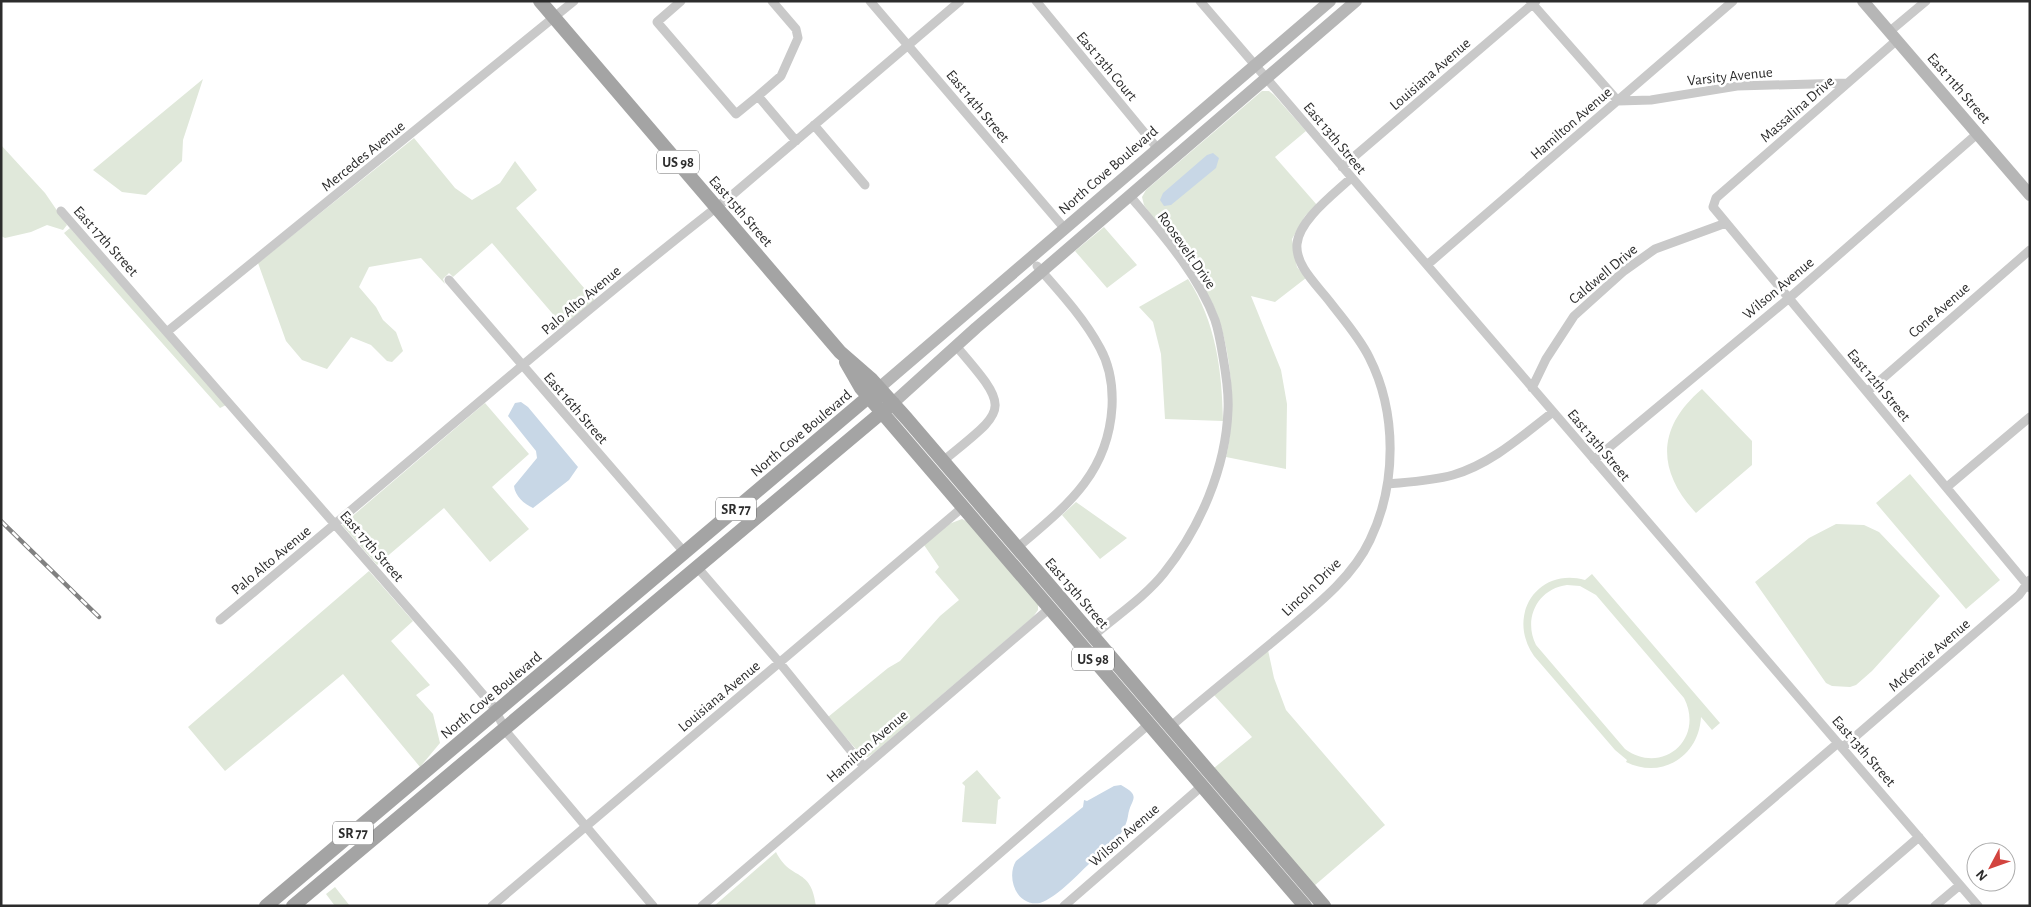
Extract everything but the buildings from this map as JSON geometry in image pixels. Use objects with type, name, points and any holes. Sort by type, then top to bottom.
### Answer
[{"type":"main road","name":"East 15th Street","points":[[540,1],[887,408],[969,502],[1017,548],[1082,645],[1149,724],[1165,732],[1213,777],[1252,833],[1313,904]]},
{"type":"main road","name":"North Cove Boulevard","points":[[266,906],[874,392],[1330,1]]},
{"type":"main road","points":[[1040,268],[1130,196],[1356,1]]},
{"type":"main road","name":"East 11th Street","points":[[1863,1],[2030,195]]},
{"type":"main road","points":[[1040,268],[1065,238],[1065,229]]},
{"type":"main road","name":"SR 77","points":[[293,906],[887,408],[1023,287],[1040,268]]},
{"type":"main road","name":"East 15th Street","points":[[887,408],[943,461],[1006,557],[1093,636],[1160,715],[1165,732],[1202,786],[1252,833]]},
{"type":"main road","points":[[1006,557],[1017,548]]},
{"type":"main road","points":[[1082,645],[1093,636]]},
{"type":"main road","points":[[1149,724],[1160,715]]},
{"type":"main road","points":[[1202,786],[1213,777]]},
{"type":"street","name":"Mercedes Avenue","points":[[168,331],[574,1]]},
{"type":"street","points":[[681,1],[657,22],[736,114],[781,76],[798,38],[796,29],[772,1]]},
{"type":"street","name":"East 14th Street","points":[[870,1],[1065,229]]},
{"type":"street","name":"Palo Alto Avenue","points":[[220,620],[960,1]]},
{"type":"street","name":"East 13th Court","points":[[1036,1],[1158,149]]},
{"type":"street","name":"East 13th Street","points":[[1200,1],[1978,906]]},
{"type":"street","name":"Hamilton Avenue","points":[[1426,265],[1733,1]]},
{"type":"street","name":"Massalina Drive","points":[[1716,198],[1847,83],[1926,1]]},
{"type":"street","points":[[1533,2],[1618,101]]},
{"type":"street","name":"Louisiana Avenue","points":[[1342,167],[1533,2]]},
{"type":"street","name":"Varsity Avenue","points":[[1618,101],[1651,100],[1736,86],[1847,83]]},
{"type":"street","points":[[758,96],[796,140]]},
{"type":"street","points":[[814,125],[865,185]]},
{"type":"street","name":"Wilson Avenue","points":[[1594,460],[1788,298],[1977,134]]},
{"type":"street","name":"Lincoln Drive","points":[[1165,732],[1305,615],[1340,582],[1370,541],[1388,484],[1390,450],[1388,410],[1380,384],[1368,356],[1350,328],[1302,265],[1297,246],[1298,237],[1309,218],[1351,178]]},
{"type":"street","name":"Roosevelt Drive","points":[[1093,636],[1152,586],[1164,573],[1189,536],[1202,511],[1217,472],[1224,443],[1228,409],[1219,337],[1208,304],[1191,274],[1130,196]]},
{"type":"street","name":"East 12th Street","points":[[1716,198],[1713,207],[2028,584]]},
{"type":"street","name":"East 17th Street","points":[[61,211],[168,331],[457,664],[496,712],[503,728],[653,906]]},
{"type":"street","name":"Caldwell Drive","points":[[1532,388],[1546,359],[1574,316],[1624,270],[1655,249],[1726,223]]},
{"type":"street","name":"Cone Avenue","points":[[1867,392],[2030,250]]},
{"type":"street","points":[[1017,548],[1071,502],[1084,486],[1106,445],[1112,412],[1111,385],[1101,350],[1089,330],[1040,268]]},
{"type":"street","name":"East 16th Street","points":[[448,280],[684,553]]},
{"type":"street","points":[[943,461],[987,424],[996,407],[995,396],[989,385],[956,346]]},
{"type":"street","points":[[1388,484],[1437,478],[1480,464],[1503,450],[1553,412]]},
{"type":"street","points":[[1947,487],[2030,417]]},
{"type":"street","name":"Louisiana Avenue","points":[[492,906],[969,502]]},
{"type":"street","points":[[697,567],[779,662],[864,767]]},
{"type":"street","name":"McKenzie Avenue","points":[[1647,906],[2019,594],[2028,584]]},
{"type":"street","name":"Hamilton Avenue","points":[[702,906],[1055,603]]},
{"type":"street","points":[[939,906],[1149,724]]},
{"type":"street","name":"Wilson Avenue","points":[[1064,906],[1202,786]]},
{"type":"street","points":[[1839,906],[1919,837]]},
{"type":"street","points":[[1935,906],[1960,885]]},
{"type":"shaded area","points":[[203,79],[183,140],[182,161],[146,195],[122,192],[93,170]]},
{"type":"shaded area","points":[[1262,91],[1269,91],[1274,95],[1306,131],[1275,157],[1317,205],[1305,216],[1292,239],[1297,267],[1306,278],[1275,302],[1251,296],[1281,370],[1287,404],[1286,469],[1226,457],[1231,419],[1231,378],[1219,319],[1212,302],[1144,205],[1142,197],[1146,190]]},
{"type":"shaded area","points":[[414,138],[455,188],[472,200],[500,183],[515,161],[537,190],[516,208],[596,302],[564,327],[492,243],[453,277],[449,273],[443,279],[445,284],[421,258],[369,267],[359,287],[376,307],[383,320],[396,332],[403,351],[392,362],[387,361],[371,345],[351,337],[327,369],[302,360],[286,341],[258,263]]},
{"type":"shaded area","points":[[1,145],[45,193],[67,225],[63,230],[47,225],[31,232],[5,238],[1,236]]},
{"type":"shaded area","points":[[1104,227],[1137,265],[1107,288],[1075,251]]},
{"type":"shaded area","points":[[70,228],[226,405],[220,408],[64,233]]},
{"type":"shaded area","points":[[1188,279],[1198,295],[1205,312],[1216,347],[1221,383],[1223,421],[1165,419],[1161,354],[1153,322],[1139,307]]},
{"type":"shaded area","points":[[1702,389],[1752,441],[1752,465],[1696,513],[1683,497],[1674,481],[1669,466],[1667,450],[1670,434],[1676,419],[1687,404]]},
{"type":"shaded area","points":[[485,403],[529,454],[492,487],[529,529],[490,562],[444,508],[377,565],[342,525]]},
{"type":"shaded area","points":[[1910,474],[2000,580],[1966,609],[1876,503]]},
{"type":"shaded area","points":[[1076,502],[1127,538],[1100,559],[1062,515]]},
{"type":"shaded area","points":[[962,519],[968,522],[1038,604],[1038,610],[1033,617],[874,753],[868,757],[862,756],[828,717],[888,668],[900,661],[940,616],[959,600],[935,572],[939,567],[924,545],[949,524]]},
{"type":"shaded area","points":[[1836,524],[1864,525],[1879,532],[1940,596],[1872,671],[1856,685],[1850,687],[1832,686],[1826,683],[1755,582],[1809,538]]},
{"type":"shaded area","points":[[369,571],[413,621],[391,641],[430,685],[416,695],[433,714],[440,743],[420,767],[343,674],[225,771],[188,727]]},
{"type":"shaded area","points":[[1592,574],[1720,723],[1712,730],[1701,717],[1699,731],[1694,743],[1676,761],[1665,766],[1653,768],[1639,767],[1626,762],[1627,760],[1615,750],[1534,656],[1526,641],[1523,625],[1525,611],[1531,598],[1540,588],[1553,581],[1568,578],[1585,580]],"holes":[[[1567,585],[1580,586],[1596,595],[1684,698],[1689,713],[1689,727],[1684,739],[1676,749],[1665,756],[1653,758],[1639,756],[1625,749],[1536,645],[1531,625],[1535,607],[1548,592]]]},
{"type":"shaded area","points":[[1268,650],[1274,678],[1286,710],[1385,825],[1314,886],[1214,768],[1252,737],[1214,695]]},
{"type":"shaded area","points":[[977,770],[1001,798],[998,800],[996,824],[962,822],[965,786],[962,783]]},
{"type":"shaded area","points":[[776,852],[788,867],[810,885],[816,906],[714,906]]},
{"type":"shaded area","points":[[335,887],[350,906],[335,906],[326,894]]},
{"type":"water","points":[[1213,153],[1219,158],[1216,168],[1171,205],[1164,206],[1160,200],[1163,193],[1207,155]]},
{"type":"water","points":[[521,402],[528,407],[578,467],[569,480],[533,508],[520,499],[514,486],[537,458],[536,451],[508,416],[515,403]]},
{"type":"water","points":[[1121,785],[1132,793],[1134,799],[1126,824],[1118,837],[1053,896],[1040,903],[1032,903],[1019,896],[1015,890],[1012,875],[1016,861],[1083,807],[1084,800],[1087,801],[1114,786]]},
{"type":"railway","points":[[1,521],[99,617]]}]
